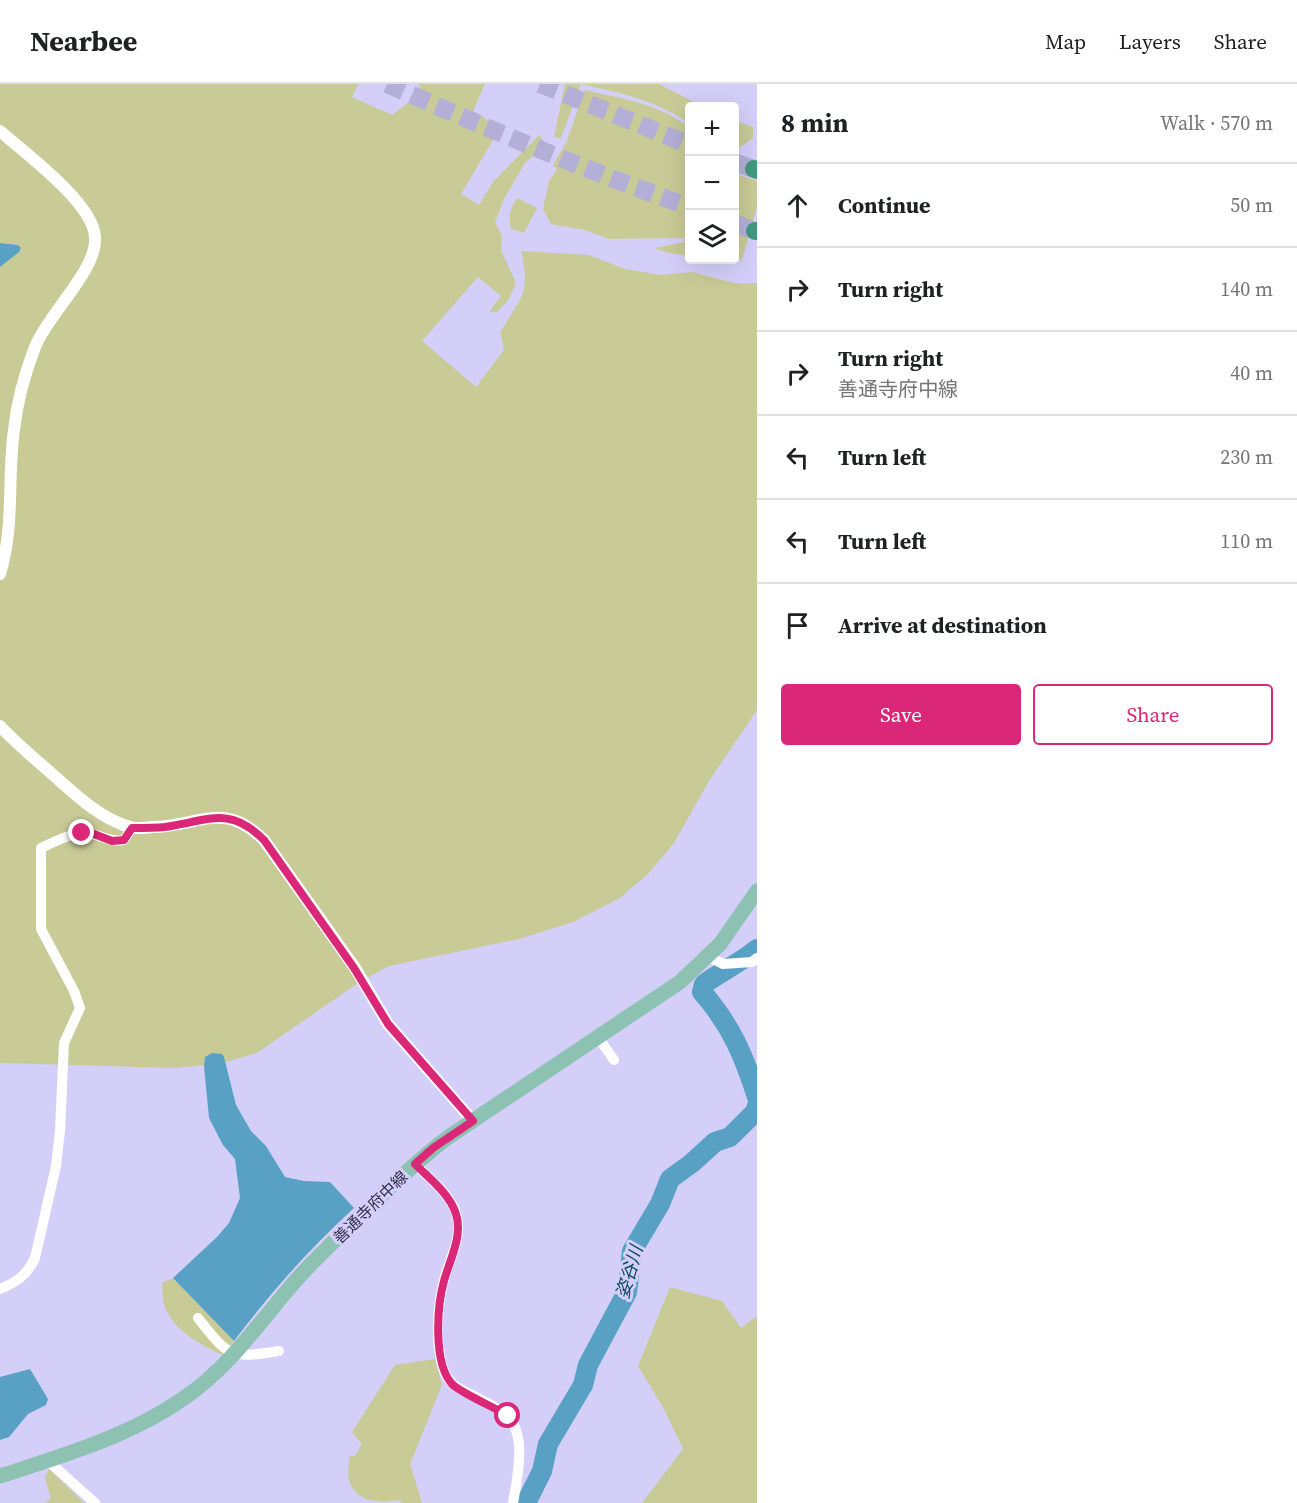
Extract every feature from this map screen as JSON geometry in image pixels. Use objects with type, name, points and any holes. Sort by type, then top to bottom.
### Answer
[{"type":"main road","name":"善通寺府中線","points":[[0,1476],[47,1461],[113,1435],[168,1408],[197,1388],[233,1354],[306,1269],[433,1148],[680,982],[709,957],[729,933],[757,891]]},
{"type":"street","points":[[0,131],[68,191],[92,222],[96,237],[89,264],[44,328],[27,369],[14,429],[11,521],[0,574]]},
{"type":"street","points":[[0,726],[89,805],[106,817],[132,828],[164,827],[225,818],[242,822],[257,833],[345,954],[388,1024],[473,1121]]},
{"type":"street","points":[[0,1289],[16,1283],[30,1268],[35,1258],[56,1166],[64,1043],[80,1008],[74,991],[41,928],[41,848],[70,835],[82,833],[118,842],[124,840],[132,828]]},
{"type":"street","points":[[709,957],[723,964],[752,962],[757,958]]},
{"type":"street","points":[[598,1037],[614,1060]]},
{"type":"street","points":[[415,1164],[450,1202],[458,1220],[459,1232],[443,1284],[438,1315],[440,1355],[444,1373],[453,1386],[492,1405],[508,1416],[519,1446],[519,1468],[513,1503]]},
{"type":"street","points":[[198,1318],[218,1343],[233,1354],[254,1355],[279,1351]]},
{"type":"street","points":[[47,1461],[94,1503]]},
{"type":"green space","points":[[0,84],[358,84],[352,97],[392,115],[420,94],[419,84],[485,84],[473,111],[496,125],[492,142],[461,194],[479,205],[493,182],[539,135],[546,144],[525,163],[504,199],[495,222],[502,236],[501,250],[516,283],[509,299],[497,312],[489,312],[501,296],[478,277],[422,341],[476,387],[504,350],[500,332],[519,303],[524,286],[521,251],[589,255],[625,269],[661,275],[692,272],[734,283],[757,283],[757,710],[709,781],[674,843],[648,874],[620,898],[573,922],[519,939],[389,966],[361,981],[257,1053],[222,1063],[175,1068],[0,1063],[0,267],[18,245],[0,243]]},
{"type":"green space","points":[[565,84],[581,84],[561,138],[554,137]]},
{"type":"green space","points":[[581,84],[659,84],[694,102],[685,102],[685,121],[652,103]]},
{"type":"green space","points":[[585,90],[653,108],[685,125],[685,238],[609,239],[585,230],[551,224],[543,209],[549,181],[557,169],[553,165],[566,143]]},
{"type":"green space","points":[[739,122],[753,127],[753,138],[739,148]]},
{"type":"green space","points":[[739,175],[757,181],[757,207],[742,260],[739,260]]},
{"type":"green space","points":[[517,198],[537,208],[524,233],[511,229],[510,213]]},
{"type":"green space","points":[[685,242],[685,255],[665,252],[655,248]]},
{"type":"green space","points":[[173,1278],[234,1341],[222,1355],[189,1336],[169,1316],[163,1301],[162,1283]]},
{"type":"green space","points":[[670,1287],[722,1301],[741,1328],[757,1316],[757,1503],[642,1503],[683,1449],[663,1407],[638,1366]]},
{"type":"green space","points":[[435,1359],[442,1385],[410,1464],[422,1503],[369,1500],[352,1488],[348,1478],[350,1456],[355,1456],[362,1444],[352,1432],[395,1365]]},
{"type":"green space","points":[[49,1469],[84,1503],[45,1503],[51,1499],[45,1478]]},
{"type":"water","points":[[0,243],[18,245],[21,248],[0,267]]},
{"type":"water","points":[[212,1053],[222,1054],[224,1057],[236,1105],[251,1131],[266,1146],[285,1177],[304,1181],[330,1182],[354,1208],[291,1271],[234,1341],[173,1278],[229,1223],[240,1198],[235,1159],[223,1145],[209,1118],[204,1066],[205,1057]]},
{"type":"water","points":[[30,1369],[48,1399],[46,1405],[28,1414],[9,1437],[0,1440],[0,1377]]},
{"type":"waterway","name":"姿谷川","points":[[757,949],[704,984],[702,992],[736,1042],[757,1097]]},
{"type":"waterway","name":"姿谷川","points":[[526,1503],[542,1471],[548,1444],[583,1385],[588,1365],[627,1292],[632,1251],[660,1204],[670,1179],[715,1142],[730,1137],[755,1112],[757,1106]]},
{"type":"tunnel","points":[[387,84],[613,179],[685,205]]},
{"type":"tunnel","points":[[540,84],[685,143]]},
{"type":"tunnel","points":[[739,164],[754,169]]},
{"type":"tunnel","points":[[739,225],[755,231]]},
{"type":"route","points":[[82,833],[94,834],[118,842],[129,836],[132,828],[164,827],[215,818],[234,819],[249,826],[264,840],[340,947],[400,1040],[473,1121],[433,1148],[415,1164],[450,1202],[458,1220],[459,1232],[443,1284],[438,1315],[440,1355],[444,1373],[453,1386],[492,1405],[508,1416]]}]
